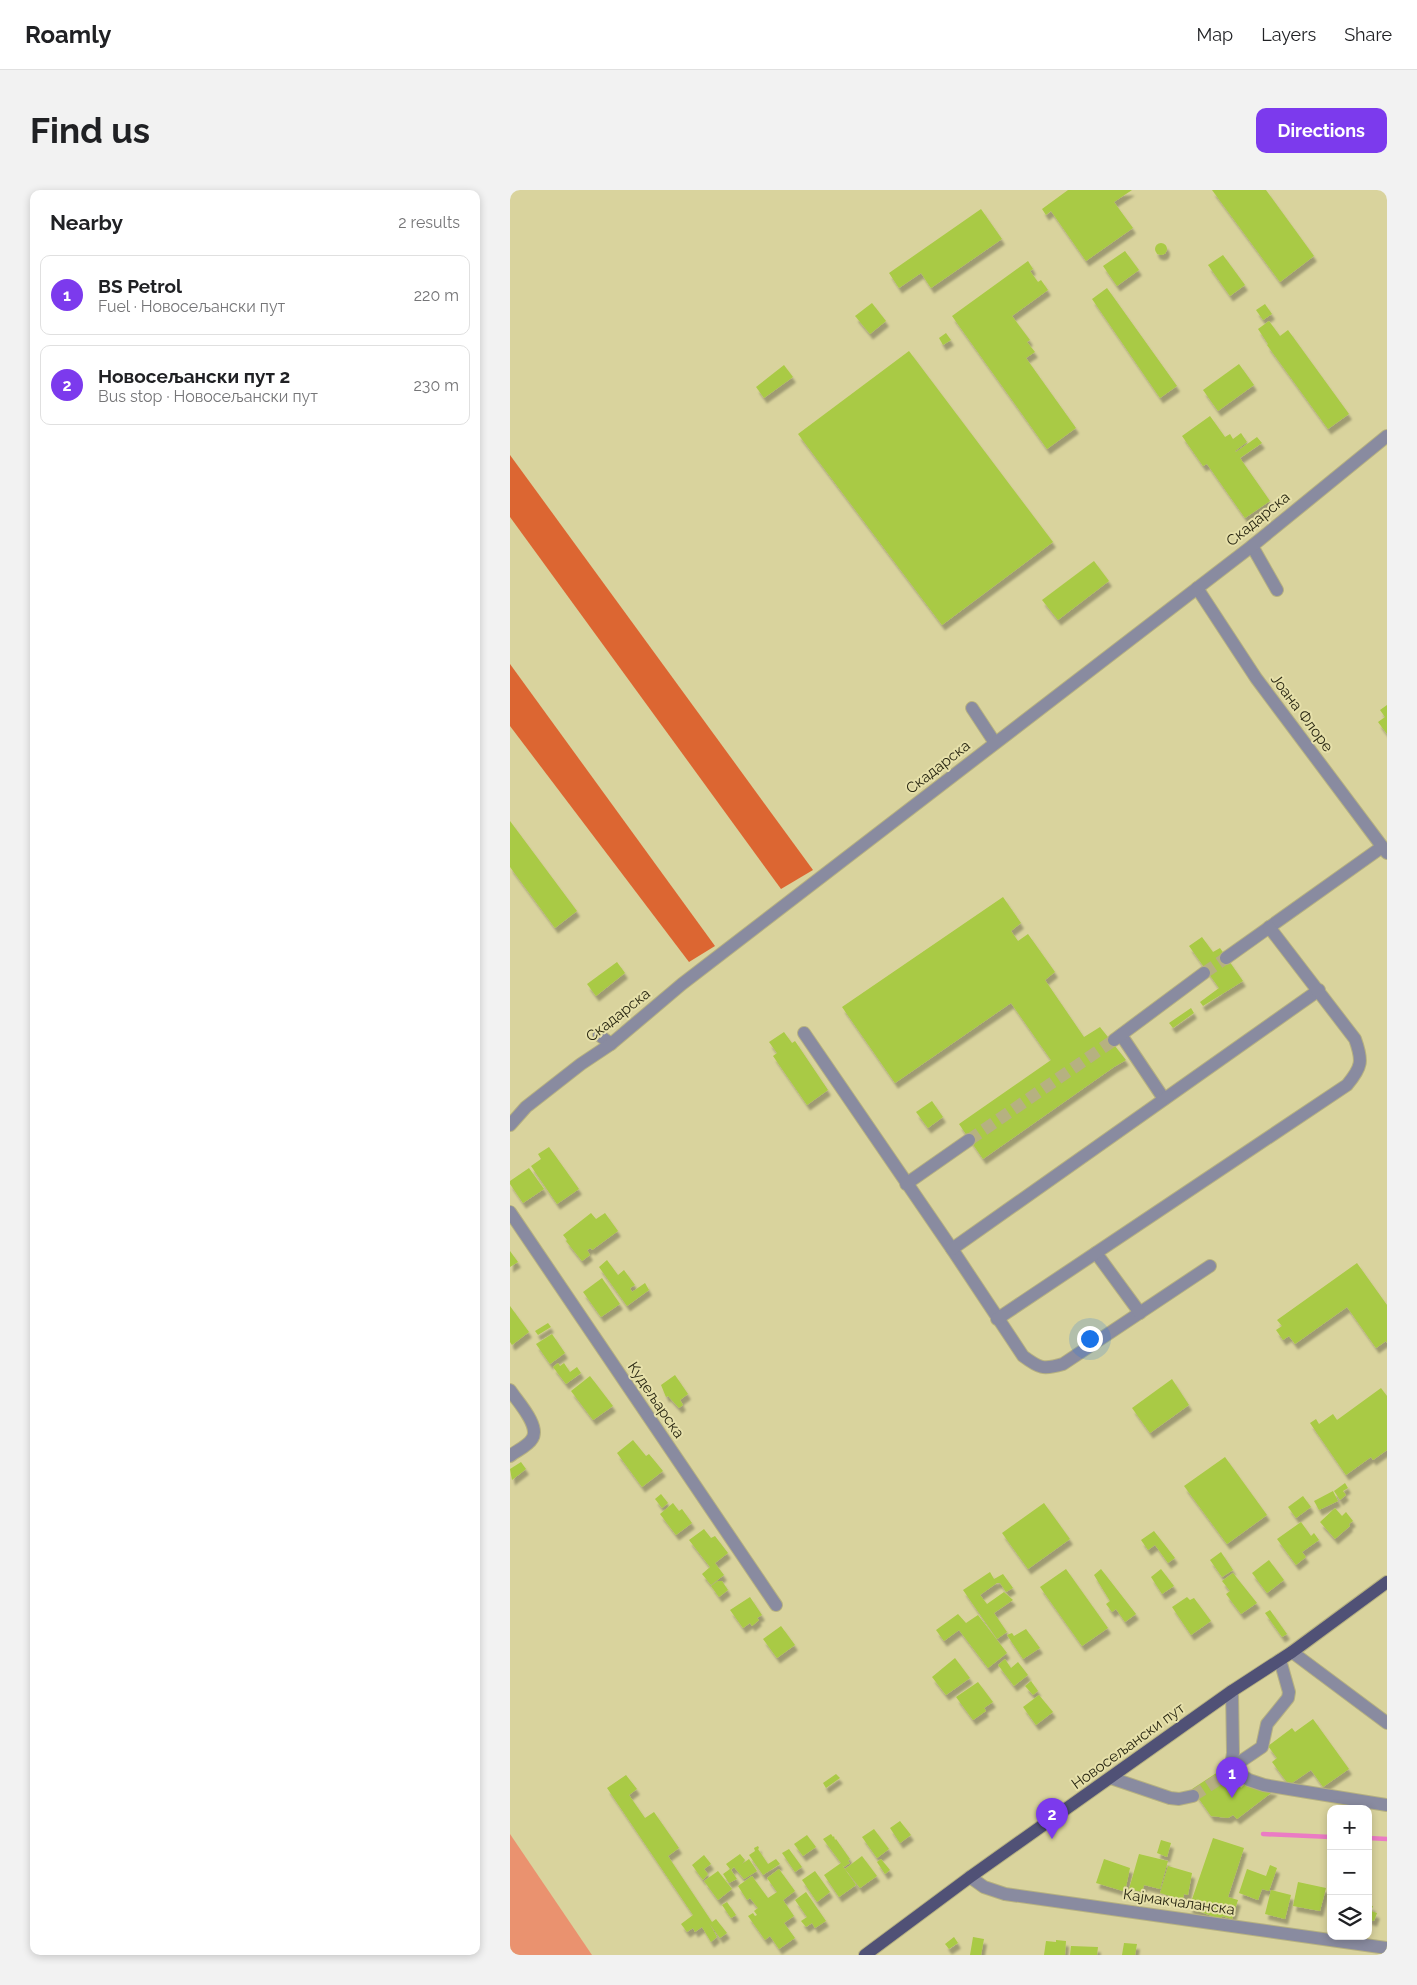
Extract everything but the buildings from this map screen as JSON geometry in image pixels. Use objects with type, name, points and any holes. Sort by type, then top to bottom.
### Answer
[{"type":"main road","name":"Новосељански пут","points":[[865,1955],[970,1877],[1232,1691],[1292,1652],[1387,1582]]},
{"type":"street","name":"Скадарска","points":[[510,1124],[533,1102],[581,1064],[611,1044],[682,984],[1252,546],[1387,436]]},
{"type":"street","points":[[1252,546],[1277,590]]},
{"type":"street","name":"Јоана Флоре","points":[[1197,588],[1256,678],[1385,850]]},
{"type":"street","points":[[972,708],[995,743]]},
{"type":"street","points":[[1226,958],[1385,850]]},
{"type":"street","points":[[997,1318],[1347,1085],[1357,1073],[1361,1061],[1355,1039],[1269,927]]},
{"type":"street","points":[[1164,1099],[1117,1037],[1204,973]]},
{"type":"street","points":[[952,1249],[1319,990]]},
{"type":"street","points":[[804,1033],[1023,1356],[1036,1366],[1048,1368],[1063,1364],[1210,1266]]},
{"type":"street","points":[[599,1035],[611,1044]]},
{"type":"street","points":[[906,1184],[969,1140]]},
{"type":"street","name":"Кудељарска","points":[[510,1212],[776,1605]]},
{"type":"street","points":[[1096,1253],[1140,1313]]},
{"type":"street","points":[[510,1390],[532,1422],[534,1433],[532,1439],[510,1456]]},
{"type":"street","points":[[1292,1652],[1387,1723]]},
{"type":"street","points":[[1230,1770],[1262,1747],[1267,1724],[1288,1698],[1289,1692],[1280,1660]]},
{"type":"street","points":[[1230,1770],[1233,1753],[1232,1691]]},
{"type":"street","points":[[1230,1770],[1264,1785],[1387,1805]]},
{"type":"street","points":[[1110,1778],[1178,1800],[1193,1796]]},
{"type":"street","name":"Кајмакчаланска","points":[[970,1877],[984,1887],[1005,1894],[1387,1948]]},
{"type":"shaded area","points":[[510,455],[813,870],[781,889],[510,517]]},
{"type":"shaded area","points":[[510,664],[715,946],[689,962],[510,726]]},
{"type":"shaded area","points":[[510,1834],[592,1955],[510,1955]]},
{"type":"waterway","points":[[1263,1834],[1327,1837]]},
{"type":"waterway","points":[[1372,1838],[1387,1839]]},
{"type":"tunnel","points":[[1204,973],[1226,958]]},
{"type":"tunnel","points":[[969,1140],[1114,1040]]},
{"type":"tunnel","points":[[1193,1796],[1230,1772]]},
{"type":"place","name":"BS Petrol","points":[[1232,1798]]},
{"type":"place","name":"Новосељански пут 2","points":[[1052,1839]]}]
